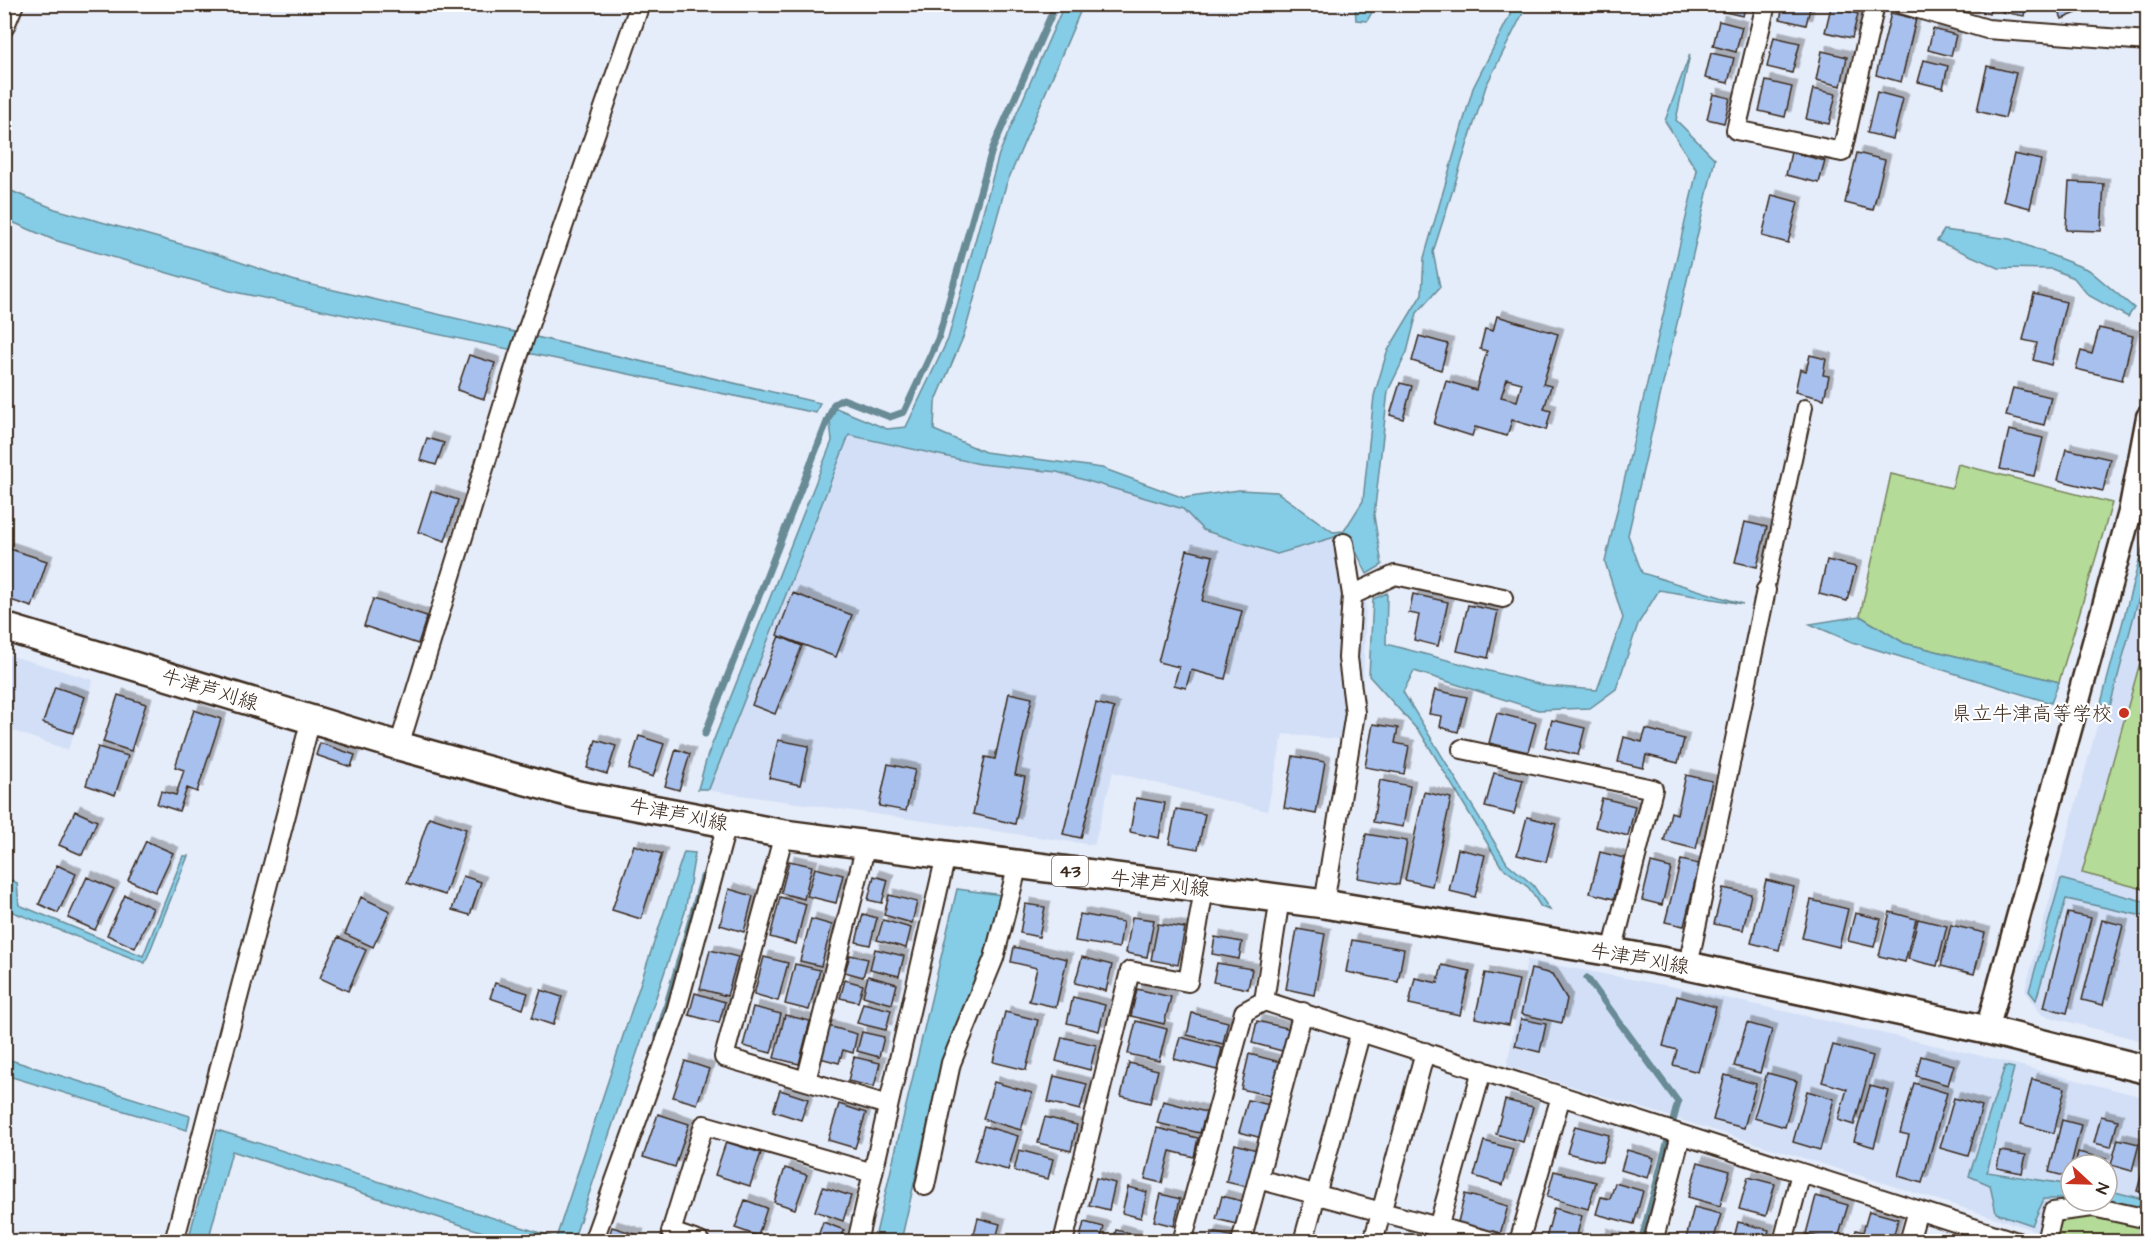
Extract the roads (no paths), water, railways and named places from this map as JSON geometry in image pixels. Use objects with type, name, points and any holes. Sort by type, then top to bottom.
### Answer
[{"type":"main road","name":"牛津芦刈線","points":[[4,627],[399,746],[578,795],[784,834],[1324,904],[1612,952],[1987,1030],[2148,1070]]},
{"type":"street","points":[[4,28],[14,4]]},
{"type":"street","points":[[399,746],[518,357],[640,4]]},
{"type":"street","points":[[1766,4],[1736,130],[1842,152],[1875,4]]},
{"type":"street","points":[[1902,4],[1987,29],[2148,41]]},
{"type":"street","points":[[1688,966],[1804,407]]},
{"type":"street","points":[[1987,1030],[2143,469],[2148,417]]},
{"type":"street","points":[[1324,904],[1355,713],[1348,658],[1352,595],[1344,543]]},
{"type":"street","points":[[1352,595],[1395,574],[1503,598]]},
{"type":"street","points":[[174,1242],[311,719]]},
{"type":"street","points":[[1462,749],[1653,789],[1612,952]]},
{"type":"street","points":[[593,1242],[675,1015],[727,824]]},
{"type":"street","points":[[784,834],[724,1057],[888,1105]]},
{"type":"street","points":[[806,1081],[866,845]]},
{"type":"street","points":[[857,1242],[946,855]]},
{"type":"street","points":[[925,1186],[951,1063],[994,958],[1018,864]]},
{"type":"street","points":[[1063,1242],[1130,971],[1188,982],[1204,888]]},
{"type":"street","points":[[1264,1000],[1280,898]]},
{"type":"street","points":[[1182,1242],[1244,1012],[1264,1000],[2017,1242]]},
{"type":"street","points":[[1241,1242],[1303,1012]]},
{"type":"street","points":[[1303,1242],[1360,1031]]},
{"type":"street","points":[[1373,1242],[1425,1052]]},
{"type":"street","points":[[1436,1234],[1482,1070]]},
{"type":"street","points":[[1519,1242],[1561,1096]]},
{"type":"street","points":[[700,1242],[671,1232],[704,1125],[873,1173]]},
{"type":"street","points":[[1653,1242],[1673,1133]]},
{"type":"street","points":[[1783,1242],[1802,1173]]},
{"type":"street","points":[[1258,1179],[1381,1211],[1436,1234],[1494,1242]]},
{"type":"street","points":[[2046,1242],[2053,1212],[2092,1207],[2148,1219]]},
{"type":"street","points":[[1909,1242],[1918,1210]]},
{"type":"water","points":[[1355,4],[1376,5],[1367,21],[1356,20]]},
{"type":"water","points":[[1064,5],[1083,5],[1006,185],[964,335],[935,403],[934,430],[985,452],[1102,468],[1184,498],[1239,490],[1277,492],[1333,532],[1344,531],[1363,501],[1374,396],[1387,352],[1422,294],[1424,258],[1473,88],[1510,15],[1511,5],[1527,5],[1486,86],[1433,252],[1440,287],[1417,313],[1407,352],[1388,391],[1374,516],[1382,565],[1367,574],[1350,539],[1335,537],[1277,554],[1203,530],[1183,509],[1057,472],[980,464],[849,435],[709,789],[698,789],[707,757],[832,441],[830,422],[836,408],[887,429],[906,427],[948,339],[999,154]]},
{"type":"water","points":[[1690,54],[1676,120],[1715,159],[1628,535],[1642,573],[1743,604],[1659,590],[1638,624],[1616,689],[1590,708],[1538,710],[1414,671],[1403,692],[1507,863],[1533,885],[1550,910],[1541,907],[1529,888],[1501,866],[1422,735],[1369,676],[1373,599],[1387,593],[1386,644],[1546,686],[1597,690],[1623,618],[1605,562],[1697,171],[1665,121]]},
{"type":"water","points":[[4,188],[55,209],[216,254],[295,281],[820,403],[816,413],[230,291],[54,240],[5,219]]},
{"type":"water","points":[[1944,230],[2010,239],[2089,270],[2134,308],[2128,317],[2088,295],[2074,278],[2052,269],[1999,268],[1937,241]]},
{"type":"water","points":[[2147,531],[2147,567],[2110,706],[2101,703]]},
{"type":"water","points":[[1860,616],[1904,643],[2059,682],[2051,703],[1852,642],[1810,624]]},
{"type":"water","points":[[684,852],[695,853],[685,912],[573,1241],[511,1241],[232,1151],[208,1241],[188,1241],[217,1130],[556,1238]]},
{"type":"water","points":[[183,856],[188,856],[145,963],[13,912],[5,904],[5,877],[17,883],[19,905],[143,956]]},
{"type":"water","points":[[2061,879],[2147,902],[2147,917],[2066,899],[2036,1000],[2029,991]]},
{"type":"water","points":[[957,889],[1002,895],[986,955],[942,1060],[901,1241],[874,1242]]},
{"type":"water","points":[[4,1058],[190,1116],[187,1130],[5,1075]]},
{"type":"water","points":[[2005,1066],[2014,1068],[1987,1172],[2059,1183],[2059,1199],[2044,1199],[2032,1225],[1996,1213],[1990,1185],[1969,1176]]},
{"type":"water","points":[[2119,1193],[2147,1200],[2147,1212],[2119,1204]]},
{"type":"waterway","points":[[705,734],[834,404],[843,399],[890,417],[904,412],[938,339],[992,150],[1056,4]]},
{"type":"waterway","points":[[658,1036],[703,877]]},
{"type":"waterway","points":[[1587,978],[1678,1102],[1641,1242]]},
{"type":"place","name":"県立牛津高等学校","points":[[2124,713]]}]
